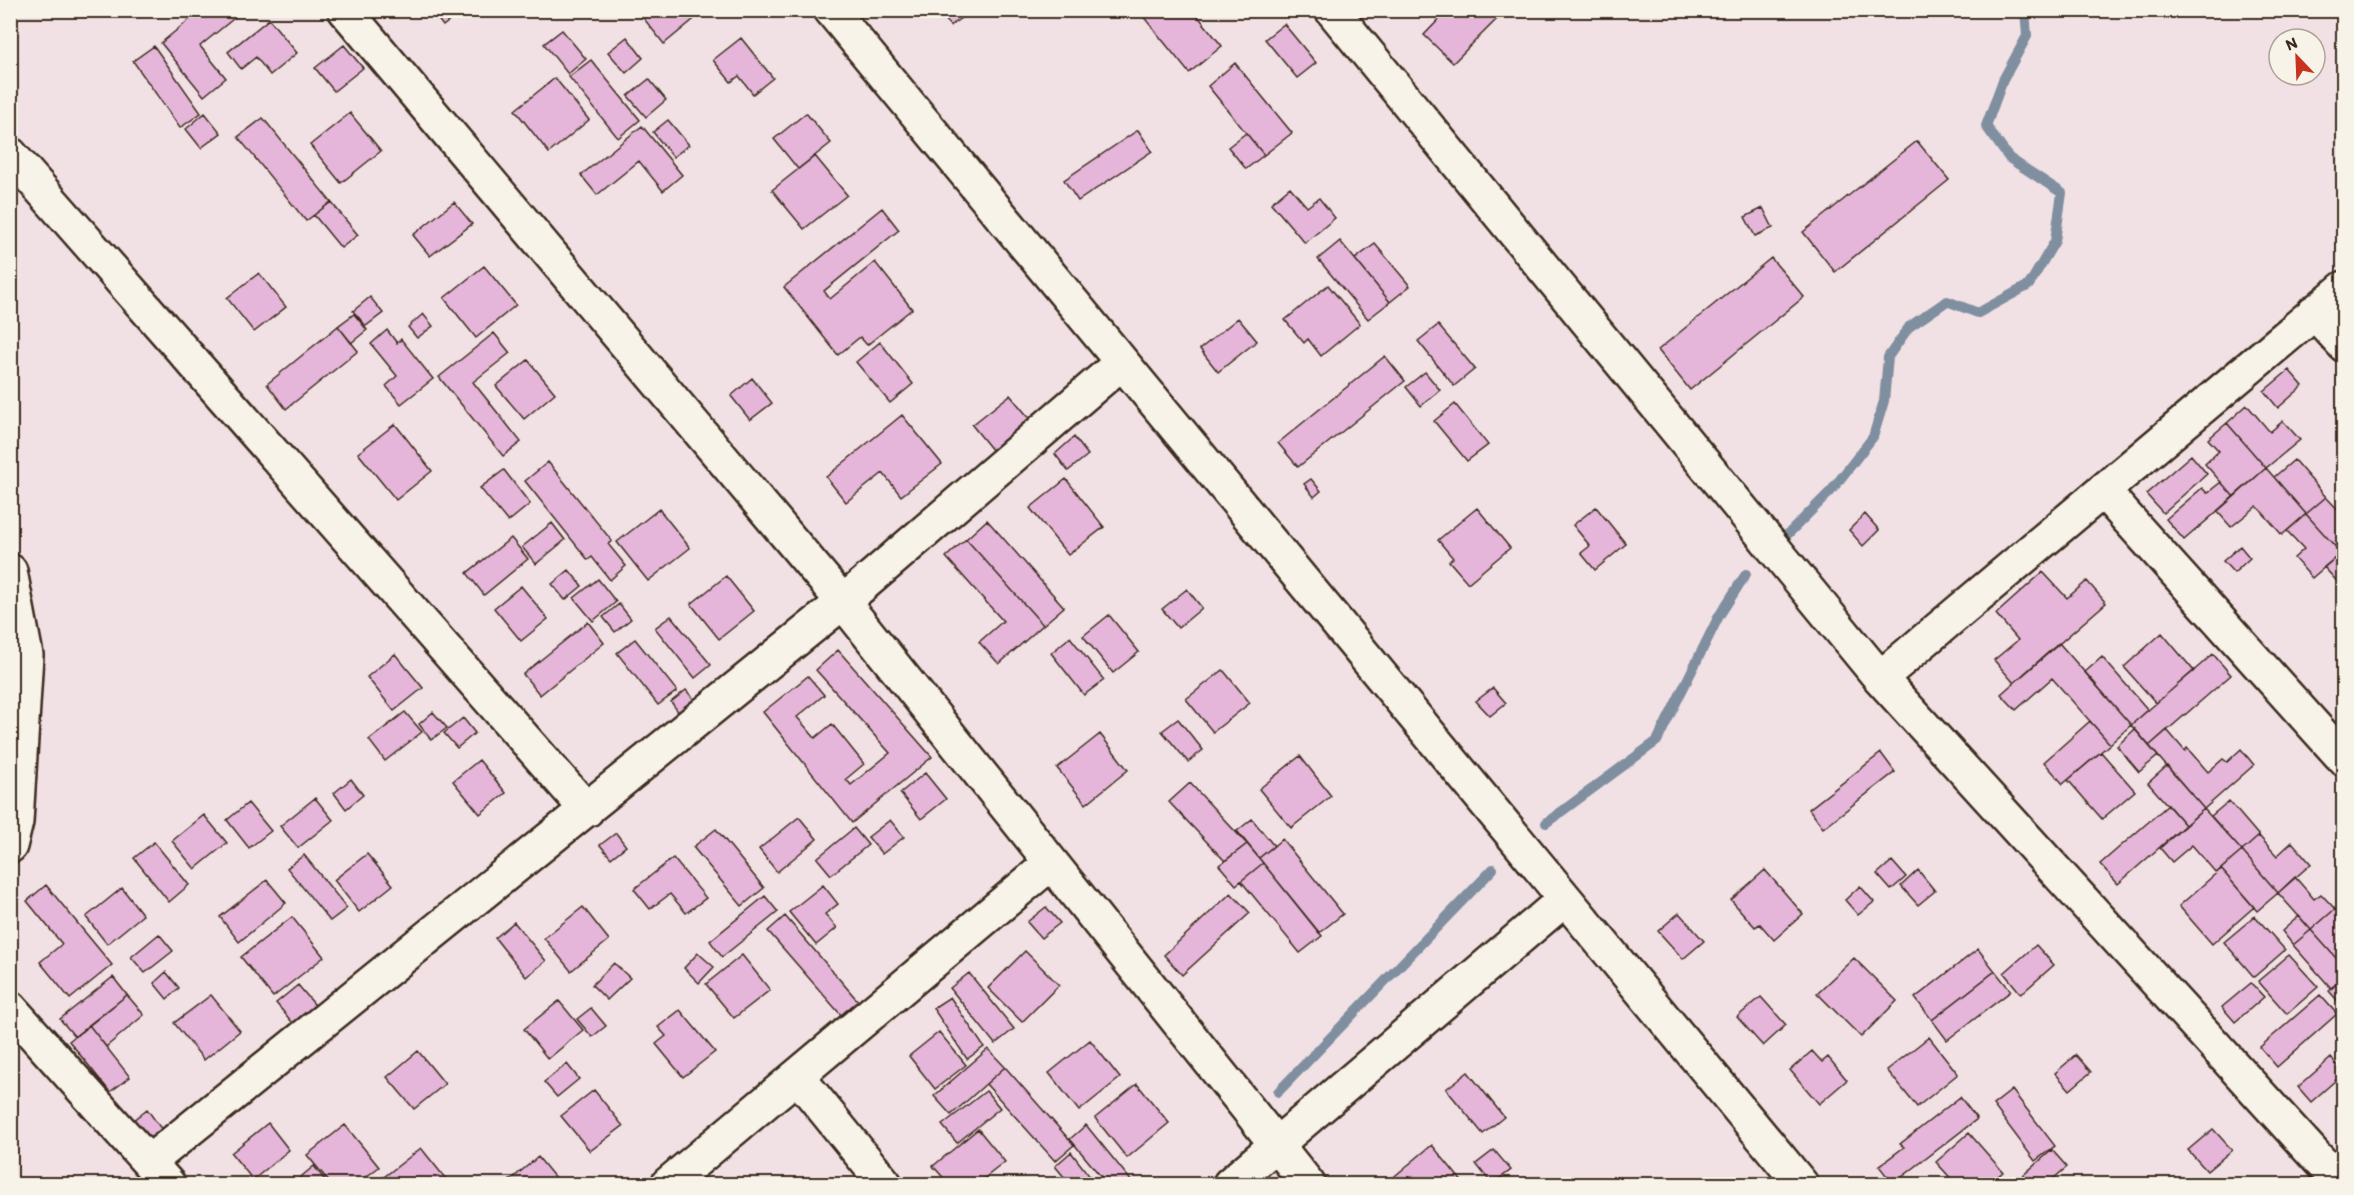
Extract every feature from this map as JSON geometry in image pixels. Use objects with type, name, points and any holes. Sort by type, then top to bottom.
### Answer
[{"type":"street","points":[[345,10],[843,602],[1308,1185]]},
{"type":"street","points":[[831,10],[1801,1185]]},
{"type":"street","points":[[1332,10],[1880,678],[2341,1185]]},
{"type":"street","points":[[10,154],[587,810]]},
{"type":"street","points":[[1880,678],[2343,288]]},
{"type":"street","points":[[2314,312],[2343,345]]},
{"type":"street","points":[[10,1008],[158,1173],[587,810],[843,602],[1121,363]]},
{"type":"street","points":[[2103,491],[2343,759]]},
{"type":"street","points":[[10,571],[26,655],[16,822],[10,846]]},
{"type":"street","points":[[668,1185],[1051,863]]},
{"type":"street","points":[[1230,1185],[1564,899]]},
{"type":"street","points":[[797,1076],[885,1185]]},
{"type":"building","points":[[201,10],[244,10],[200,46],[226,78],[204,96],[161,43]]},
{"type":"building","points":[[431,10],[463,10],[443,26]]},
{"type":"building","points":[[637,10],[705,10],[664,44]]},
{"type":"building","points":[[939,10],[972,10],[950,26]]},
{"type":"building","points":[[1138,10],[1193,10],[1222,46],[1189,73]]},
{"type":"building","points":[[1448,10],[1506,10],[1453,63],[1424,35]]},
{"type":"building","points":[[269,19],[297,53],[270,75],[256,57],[241,69],[228,52]]},
{"type":"building","points":[[1284,24],[1316,63],[1297,78],[1265,39]]},
{"type":"building","points":[[562,30],[586,59],[568,74],[544,44]]},
{"type":"building","points":[[627,37],[643,58],[626,73],[608,52]]},
{"type":"building","points":[[741,38],[773,78],[753,94],[739,76],[731,82],[713,60]]},
{"type":"building","points":[[344,45],[363,68],[334,91],[315,68]]},
{"type":"building","points":[[154,46],[201,113],[180,128],[133,61]]},
{"type":"building","points":[[591,60],[640,120],[618,138],[569,77]]},
{"type":"building","points":[[1235,63],[1292,133],[1264,155],[1208,86]]},
{"type":"building","points":[[555,78],[589,120],[549,153],[515,110]]},
{"type":"building","points":[[649,79],[666,100],[646,117],[628,96]]},
{"type":"building","points":[[205,113],[221,133],[201,148],[186,129]]},
{"type":"building","points":[[350,113],[381,151],[341,183],[310,145]]},
{"type":"building","points":[[806,113],[831,143],[798,169],[774,139]]},
{"type":"building","points":[[263,118],[331,202],[306,221],[238,137]]},
{"type":"building","points":[[668,120],[689,145],[673,157],[653,132]]},
{"type":"building","points":[[642,126],[682,175],[663,191],[639,161],[597,195],[581,175]]},
{"type":"building","points":[[1138,130],[1152,151],[1078,201],[1064,180]]},
{"type":"building","points":[[1246,133],[1264,155],[1246,169],[1228,147]]},
{"type":"building","points":[[1917,141],[1949,180],[1835,272],[1803,232]]},
{"type":"building","points":[[815,156],[847,195],[804,229],[772,190]]},
{"type":"building","points":[[1290,187],[1307,207],[1319,198],[1335,218],[1305,243],[1271,203]]},
{"type":"building","points":[[331,202],[358,235],[341,248],[314,215]]},
{"type":"building","points":[[454,202],[472,224],[430,256],[413,235]]},
{"type":"building","points":[[882,208],[899,230],[824,291],[830,299],[875,262],[912,309],[867,345],[860,337],[838,355],[784,287]]},
{"type":"building","points":[[1763,208],[1773,228],[1755,236],[1745,217]]},
{"type":"building","points":[[1340,241],[1390,302],[1368,319],[1318,259]]},
{"type":"building","points":[[1375,244],[1410,286],[1390,302],[1355,259]]},
{"type":"building","points":[[1771,258],[1804,297],[1690,390],[1658,350]]},
{"type":"building","points":[[484,266],[516,305],[476,338],[444,298]]},
{"type":"building","points":[[259,273],[286,307],[254,332],[227,298]]},
{"type":"building","points":[[1328,285],[1360,324],[1321,356],[1308,339],[1304,343],[1285,320]]},
{"type":"building","points":[[370,297],[383,313],[366,326],[353,311]]},
{"type":"building","points":[[354,314],[367,330],[351,343],[338,326]]},
{"type":"building","points":[[423,314],[433,326],[417,338],[408,327]]},
{"type":"building","points":[[1238,318],[1257,341],[1218,372],[1200,349]]},
{"type":"building","points":[[1438,325],[1475,369],[1454,386],[1418,341]]},
{"type":"building","points":[[338,326],[358,351],[286,409],[267,384]]},
{"type":"building","points":[[387,330],[397,343],[401,339],[433,379],[401,404],[386,386],[397,376],[371,344]]},
{"type":"building","points":[[494,333],[510,353],[473,382],[521,442],[503,456],[439,377]]},
{"type":"building","points":[[880,342],[913,384],[890,403],[856,362]]},
{"type":"building","points":[[1385,356],[1405,381],[1298,467],[1278,443]]},
{"type":"building","points":[[528,360],[555,393],[524,419],[496,386]]},
{"type":"building","points":[[2289,370],[2303,386],[2278,408],[2264,391]]},
{"type":"building","points":[[1425,372],[1440,390],[1421,406],[1406,387]]},
{"type":"building","points":[[752,378],[772,403],[750,420],[731,396]]},
{"type":"building","points":[[1010,395],[1035,425],[997,456],[972,425]]},
{"type":"building","points":[[1455,404],[1488,445],[1467,461],[1434,421]]},
{"type":"building","points":[[2247,405],[2270,432],[2283,421],[2300,440],[2266,468],[2227,423]]},
{"type":"building","points":[[902,415],[942,464],[901,496],[883,473],[846,502],[826,477]]},
{"type":"building","points":[[2227,423],[2266,468],[2234,497],[2205,464],[2219,451],[2208,439]]},
{"type":"building","points":[[395,424],[432,471],[396,500],[358,453]]},
{"type":"building","points":[[1074,437],[1088,455],[1068,471],[1055,454]]},
{"type":"building","points":[[2191,455],[2207,474],[2163,513],[2146,494]]},
{"type":"building","points":[[2294,460],[2326,497],[2306,514],[2274,477]]},
{"type":"building","points":[[548,462],[612,541],[608,544],[626,566],[610,580],[592,557],[588,560],[525,481]]},
{"type":"building","points":[[2266,468],[2306,514],[2282,535],[2257,506],[2231,527],[2217,511]]},
{"type":"building","points":[[504,470],[530,504],[508,522],[480,488]]},
{"type":"building","points":[[1066,479],[1104,527],[1068,555],[1030,508]]},
{"type":"building","points":[[1311,479],[1321,491],[1314,497],[1304,484]]},
{"type":"building","points":[[2221,482],[2234,497],[2184,540],[2166,519],[2202,488],[2207,493]]},
{"type":"building","points":[[2326,497],[2344,516],[2344,550],[2341,553],[2306,514]]},
{"type":"building","points":[[1596,507],[1626,544],[1595,570],[1581,553],[1590,546],[1573,525]]},
{"type":"building","points":[[1477,508],[1510,548],[1468,583],[1449,561],[1453,558],[1438,540]]},
{"type":"building","points":[[659,509],[690,548],[648,581],[617,542]]},
{"type":"building","points":[[1865,514],[1879,530],[1863,546],[1849,530]]},
{"type":"building","points":[[2306,514],[2341,553],[2312,578],[2294,558],[2304,549],[2287,531]]},
{"type":"building","points":[[987,520],[1064,607],[1043,625],[966,539]]},
{"type":"building","points":[[552,523],[565,540],[536,564],[522,547]]},
{"type":"building","points":[[511,538],[528,559],[484,595],[467,573]]},
{"type":"building","points":[[966,539],[1043,625],[999,664],[979,642],[1003,621],[946,557]]},
{"type":"building","points":[[2240,546],[2250,558],[2234,573],[2223,561]]},
{"type":"building","points":[[2341,553],[2344,556],[2344,589],[2324,567]]},
{"type":"building","points":[[569,570],[582,586],[565,600],[552,584]]},
{"type":"building","points":[[2043,572],[2067,598],[2087,581],[2106,603],[2014,683],[1994,660],[2018,640],[1996,614]]},
{"type":"building","points":[[726,576],[754,611],[719,639],[691,604]]},
{"type":"building","points":[[598,579],[616,602],[593,621],[574,598]]},
{"type":"building","points":[[521,586],[548,619],[521,641],[494,608]]},
{"type":"building","points":[[1187,589],[1202,608],[1178,628],[1162,609]]},
{"type":"building","points":[[619,604],[631,619],[615,632],[603,617]]},
{"type":"building","points":[[1109,615],[1139,652],[1113,673],[1083,636]]},
{"type":"building","points":[[671,616],[711,665],[695,678],[655,628]]},
{"type":"building","points":[[588,622],[604,643],[540,695],[523,674]]},
{"type":"building","points":[[2162,633],[2194,671],[2156,703],[2124,667]]},
{"type":"building","points":[[1070,637],[1104,680],[1084,695],[1051,653]]},
{"type":"building","points":[[635,639],[677,691],[658,705],[617,653]]},
{"type":"building","points":[[2059,643],[2131,725],[2110,744],[2052,678],[2016,710],[2001,694]]},
{"type":"building","points":[[838,650],[932,757],[852,823],[763,712],[808,676],[824,695],[797,717],[815,738],[832,724],[864,764],[846,779],[851,785],[890,753],[816,670]]},
{"type":"building","points":[[395,654],[423,688],[394,711],[367,677]]},
{"type":"building","points":[[2213,654],[2231,675],[2149,746],[2131,725]]},
{"type":"building","points":[[2102,657],[2148,710],[2131,725],[2085,672]]},
{"type":"building","points":[[1223,670],[1250,703],[1213,732],[1186,699]]},
{"type":"building","points":[[1493,688],[1506,703],[1490,716],[1476,701]]},
{"type":"building","points":[[686,690],[698,704],[682,717],[671,702]]},
{"type":"building","points":[[405,712],[422,732],[385,761],[369,740]]},
{"type":"building","points":[[433,712],[447,728],[431,740],[419,724]]},
{"type":"building","points":[[463,718],[475,733],[457,748],[444,733]]},
{"type":"building","points":[[1178,719],[1203,750],[1188,762],[1162,731]]},
{"type":"building","points":[[2090,721],[2110,744],[2063,784],[2044,762]]},
{"type":"building","points":[[2135,729],[2158,756],[2139,772],[2117,746]]},
{"type":"building","points":[[2167,730],[2208,772],[2223,759],[2227,762],[2241,749],[2254,765],[2204,809],[2149,746]]},
{"type":"building","points":[[1100,734],[1128,770],[1086,804],[1057,768]]},
{"type":"building","points":[[2101,752],[2135,791],[2102,819],[2068,780]]},
{"type":"building","points":[[1881,753],[1895,772],[1823,828],[1809,809]]},
{"type":"building","points":[[1300,756],[1331,796],[1291,828],[1259,789]]},
{"type":"building","points":[[479,760],[506,793],[480,814],[453,781]]},
{"type":"building","points":[[2167,766],[2204,809],[2185,825],[2148,783]]},
{"type":"building","points":[[925,773],[946,799],[921,819],[900,793]]},
{"type":"building","points":[[351,779],[363,795],[346,809],[334,793]]},
{"type":"building","points":[[1190,783],[1247,844],[1225,861],[1169,802]]},
{"type":"building","points":[[315,798],[333,820],[298,848],[280,826]]},
{"type":"building","points":[[2229,801],[2259,836],[2242,851],[2211,816]]},
{"type":"building","points":[[248,803],[271,831],[249,848],[227,820]]},
{"type":"building","points":[[2168,805],[2185,825],[2118,884],[2100,864]]},
{"type":"building","points":[[2204,809],[2242,851],[2216,873],[2192,845],[2172,862],[2160,848]]},
{"type":"building","points":[[204,815],[227,843],[195,869],[172,841]]},
{"type":"building","points":[[799,817],[817,839],[777,872],[759,849]]},
{"type":"building","points":[[1252,819],[1274,846],[1259,858],[1237,831]]},
{"type":"building","points":[[890,820],[904,837],[882,854],[868,837]]},
{"type":"building","points":[[854,828],[868,845],[831,875],[817,858]]},
{"type":"building","points":[[716,829],[764,888],[742,906],[693,847]]},
{"type":"building","points":[[616,833],[626,846],[611,858],[600,845]]},
{"type":"building","points":[[2259,836],[2277,856],[2292,842],[2311,864],[2278,893],[2242,851]]},
{"type":"building","points":[[1282,839],[1343,914],[1319,933],[1259,858]]},
{"type":"building","points":[[154,842],[189,885],[169,902],[134,858]]},
{"type":"building","points":[[1247,844],[1263,863],[1236,885],[1219,865]]},
{"type":"building","points":[[2242,851],[2278,893],[2257,911],[2221,869]]},
{"type":"building","points":[[367,854],[393,885],[359,912],[334,880]]},
{"type":"building","points":[[304,855],[347,908],[330,921],[287,868]]},
{"type":"building","points":[[673,858],[706,898],[686,913],[670,894],[650,909],[634,889]]},
{"type":"building","points":[[1892,861],[1906,877],[1891,890],[1877,874]]},
{"type":"building","points":[[1263,863],[1322,936],[1300,953],[1241,881]]},
{"type":"building","points":[[2221,869],[2254,907],[2212,944],[2179,906]]},
{"type":"building","points":[[1765,870],[1803,914],[1774,940],[1760,924],[1755,927],[1731,900]]},
{"type":"building","points":[[1918,870],[1935,891],[1918,905],[1901,886]]},
{"type":"building","points":[[2295,877],[2314,899],[2321,894],[2335,909],[2311,930],[2278,893]]},
{"type":"building","points":[[267,880],[286,903],[239,942],[220,917]]},
{"type":"building","points":[[46,885],[112,965],[70,999],[40,962],[62,944],[27,901]]},
{"type":"building","points":[[823,885],[838,904],[825,914],[837,928],[816,945],[789,912]]},
{"type":"building","points":[[1860,886],[1874,902],[1858,915],[1845,900]]},
{"type":"building","points":[[122,888],[143,915],[107,944],[86,917]]},
{"type":"building","points":[[1231,893],[1250,913],[1182,975],[1164,955]]},
{"type":"building","points":[[765,896],[778,912],[722,957],[710,941]]},
{"type":"building","points":[[583,907],[609,940],[571,971],[544,938]]},
{"type":"building","points":[[1046,907],[1060,923],[1041,938],[1027,922]]},
{"type":"building","points":[[2335,909],[2344,919],[2344,967],[2311,930]]},
{"type":"building","points":[[1679,913],[1704,941],[1683,959],[1658,931]]},
{"type":"building","points":[[785,916],[858,1001],[841,1015],[768,931]]},
{"type":"building","points":[[2255,916],[2285,950],[2254,977],[2224,942]]},
{"type":"building","points":[[2299,916],[2311,930],[2293,945],[2282,931]]},
{"type":"building","points":[[292,917],[324,957],[273,997],[241,957]]},
{"type":"building","points":[[514,922],[546,961],[526,977],[495,938]]},
{"type":"building","points":[[2311,930],[2344,967],[2344,977],[2331,988],[2293,945]]},
{"type":"building","points":[[159,934],[173,951],[145,973],[131,957]]},
{"type":"building","points":[[2036,945],[2054,965],[2021,994],[2004,973]]},
{"type":"building","points":[[1978,949],[1995,971],[1932,1020],[1915,998]]},
{"type":"building","points":[[1025,951],[1059,985],[1022,1022],[988,988]]},
{"type":"building","points":[[698,953],[714,967],[699,983],[684,968]]},
{"type":"building","points":[[742,955],[770,990],[734,1018],[706,984]]},
{"type":"building","points":[[2289,955],[2318,987],[2287,1014],[2258,981]]},
{"type":"building","points":[[1854,958],[1897,1001],[1861,1037],[1817,993]]},
{"type":"building","points":[[614,963],[630,978],[607,1000],[592,985]]},
{"type":"building","points":[[1995,971],[2011,991],[1947,1040],[1932,1020]]},
{"type":"building","points":[[166,972],[179,988],[167,999],[154,983]]},
{"type":"building","points":[[969,973],[1014,1029],[995,1044],[950,988]]},
{"type":"building","points":[[113,977],[127,995],[75,1037],[60,1019]]},
{"type":"building","points":[[2344,977],[2344,1008],[2329,991]]},
{"type":"building","points":[[2251,983],[2264,997],[2235,1022],[2222,1007]]},
{"type":"building","points":[[298,985],[319,1010],[297,1028],[276,1003]]},
{"type":"building","points":[[127,995],[144,1015],[106,1047],[89,1025]]},
{"type":"building","points":[[211,995],[240,1031],[204,1060],[174,1023]]},
{"type":"building","points":[[2320,995],[2337,1014],[2277,1067],[2260,1047]]},
{"type":"building","points":[[950,997],[984,1047],[967,1059],[933,1008]]},
{"type":"building","points":[[1761,997],[1786,1025],[1763,1046],[1737,1017]]},
{"type":"building","points":[[559,1001],[583,1030],[548,1059],[524,1029]]},
{"type":"building","points":[[591,1008],[606,1026],[592,1037],[577,1019]]},
{"type":"building","points":[[680,1010],[715,1052],[683,1077],[656,1044],[666,1036],[658,1027]]},
{"type":"building","points":[[89,1025],[130,1077],[110,1092],[69,1041]]},
{"type":"building","points":[[939,1032],[966,1065],[935,1089],[909,1056]]},
{"type":"building","points":[[1929,1037],[1958,1074],[1917,1107],[1887,1070]]},
{"type":"building","points":[[1090,1040],[1120,1078],[1079,1111],[1049,1073]]},
{"type":"building","points":[[988,1049],[1005,1067],[951,1115],[934,1096]]},
{"type":"building","points":[[418,1051],[445,1084],[414,1109],[387,1077]]},
{"type":"building","points":[[1812,1051],[1822,1062],[1828,1057],[1847,1080],[1819,1104],[1790,1070]]},
{"type":"building","points":[[2076,1055],[2091,1072],[2070,1090],[2055,1073]]},
{"type":"building","points":[[2331,1058],[2344,1073],[2311,1102],[2298,1087]]},
{"type":"building","points":[[567,1064],[579,1079],[557,1097],[544,1082]]},
{"type":"building","points":[[1005,1067],[1074,1145],[1055,1161],[986,1084]]},
{"type":"building","points":[[1468,1072],[1504,1117],[1483,1134],[1446,1089]]},
{"type":"building","points":[[1137,1084],[1169,1123],[1127,1158],[1095,1118]]},
{"type":"building","points":[[594,1090],[623,1126],[590,1151],[561,1116]]},
{"type":"building","points":[[2012,1090],[2055,1146],[2035,1161],[1993,1105]]},
{"type":"building","points":[[986,1091],[1000,1108],[957,1143],[942,1125]]},
{"type":"building","points":[[1960,1097],[1977,1119],[1893,1184],[1879,1166],[1904,1147],[1900,1144]]},
{"type":"building","points":[[147,1109],[162,1130],[149,1141],[132,1121]]},
{"type":"building","points":[[268,1123],[289,1150],[253,1180],[231,1153]]},
{"type":"building","points":[[345,1125],[379,1167],[357,1184],[331,1184],[307,1155]]},
{"type":"building","points":[[1086,1125],[1133,1183],[1107,1184],[1070,1139]]},
{"type":"building","points":[[978,1129],[1005,1162],[977,1184],[949,1184],[933,1166]]},
{"type":"building","points":[[2213,1129],[2232,1150],[2207,1171],[2188,1150]]},
{"type":"building","points":[[1969,1133],[2003,1172],[1988,1184],[1956,1184],[1936,1162]]},
{"type":"building","points":[[1432,1145],[1464,1184],[1394,1184],[1390,1180]]},
{"type":"building","points":[[421,1148],[450,1184],[375,1184]]},
{"type":"building","points":[[1494,1150],[1511,1170],[1492,1184],[1476,1164]]},
{"type":"building","points":[[2052,1150],[2067,1167],[2047,1184],[2013,1184]]},
{"type":"building","points":[[1071,1152],[1091,1178],[1083,1184],[1070,1184],[1055,1166]]},
{"type":"building","points":[[538,1157],[560,1184],[510,1184],[508,1182]]},
{"type":"building","points":[[314,1166],[328,1184],[300,1184],[297,1180]]},
{"type":"waterway","points":[[1788,534],[1831,491],[1873,437],[1884,401],[1888,357],[1909,327],[1947,301],[1978,313],[2029,285],[2055,241],[2062,193],[2009,158],[1986,126],[2003,80],[2027,36],[2025,10]]},
{"type":"waterway","points":[[1546,823],[1657,741],[1719,616],[1746,574]]},
{"type":"waterway","points":[[1278,1092],[1493,869]]}]
